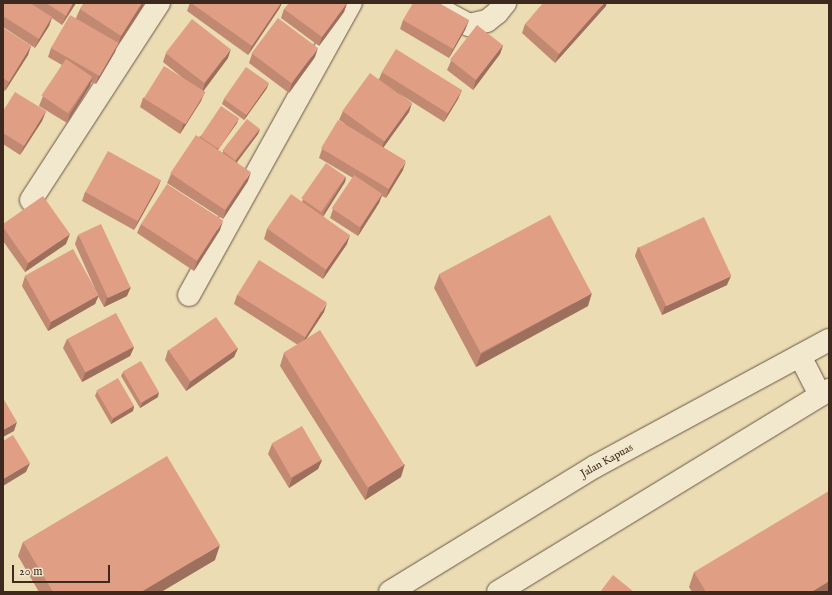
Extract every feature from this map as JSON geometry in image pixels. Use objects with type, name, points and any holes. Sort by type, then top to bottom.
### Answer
[{"type":"street","points":[[31,200],[159,3]]},
{"type":"street","points":[[189,295],[351,3]]},
{"type":"street","points":[[428,3],[469,26],[487,21],[497,13],[505,3]]},
{"type":"street","name":"Jalan Kapuas","points":[[390,592],[594,467],[829,340]]},
{"type":"street","points":[[498,592],[825,392],[800,356]]},
{"type":"street","points":[[518,592],[547,563]]},
{"type":"building","points":[[3,3],[30,3],[52,17],[39,39],[3,16]]},
{"type":"building","points":[[46,3],[73,3],[66,16]]},
{"type":"building","points":[[84,3],[142,3],[121,36],[80,9]]},
{"type":"building","points":[[191,3],[281,3],[252,46]]},
{"type":"building","points":[[289,3],[347,3],[322,37],[284,9]]},
{"type":"building","points":[[413,3],[439,3],[469,20],[453,49],[403,20]]},
{"type":"building","points":[[543,3],[604,3],[559,54],[525,24]]},
{"type":"building","points":[[70,15],[118,43],[99,76],[51,48]]},
{"type":"building","points":[[278,18],[318,48],[291,83],[252,53]]},
{"type":"building","points":[[192,19],[231,49],[204,83],[166,53]]},
{"type":"building","points":[[477,25],[503,45],[476,80],[450,60]]},
{"type":"building","points":[[3,28],[31,46],[9,82],[3,78]]},
{"type":"building","points":[[396,49],[462,90],[448,113],[382,72]]},
{"type":"building","points":[[66,59],[93,77],[68,113],[41,95]]},
{"type":"building","points":[[164,66],[206,92],[185,124],[144,98]]},
{"type":"building","points":[[246,67],[269,83],[247,115],[224,99]]},
{"type":"building","points":[[370,73],[412,104],[384,142],[342,111]]},
{"type":"building","points":[[15,92],[46,111],[24,146],[3,133],[3,111]]},
{"type":"building","points":[[221,106],[239,118],[219,149],[200,137]]},
{"type":"building","points":[[247,119],[260,129],[235,160],[222,151]]},
{"type":"building","points":[[338,120],[406,161],[389,189],[321,148]]},
{"type":"building","points":[[196,135],[251,172],[225,210],[170,173]]},
{"type":"building","points":[[108,151],[160,180],[138,221],[85,192]]},
{"type":"building","points":[[326,163],[346,177],[321,212],[301,198]]},
{"type":"building","points":[[354,175],[382,194],[360,227],[332,208]]},
{"type":"building","points":[[167,184],[223,220],[197,261],[141,224]]},
{"type":"building","points":[[291,194],[350,235],[326,270],[267,228]]},
{"type":"building","points":[[43,196],[70,234],[28,263],[3,227],[3,224]]},
{"type":"building","points":[[550,215],[592,294],[481,353],[439,274]]},
{"type":"building","points":[[704,217],[731,276],[666,306],[639,247]]},
{"type":"building","points":[[101,224],[131,287],[108,298],[78,235]]},
{"type":"building","points":[[73,249],[99,295],[51,322],[25,276]]},
{"type":"building","points":[[259,260],[327,302],[305,337],[237,295]]},
{"type":"building","points":[[116,313],[134,347],[85,372],[67,339]]},
{"type":"building","points":[[216,317],[238,348],[190,381],[168,350]]},
{"type":"building","points":[[320,330],[404,465],[368,488],[284,353]]},
{"type":"building","points":[[141,361],[159,392],[141,403],[123,372]]},
{"type":"building","points":[[118,378],[134,406],[112,418],[96,390]]},
{"type":"building","points":[[3,398],[17,422],[3,430]]},
{"type":"building","points":[[302,426],[322,460],[291,477],[272,444]]},
{"type":"building","points":[[13,435],[30,463],[3,479],[3,441]]},
{"type":"building","points":[[167,456],[220,545],[141,592],[53,592],[23,542]]},
{"type":"building","points":[[829,491],[829,581],[811,592],[706,592],[694,572]]},
{"type":"building","points":[[613,575],[634,592],[600,592]]}]
